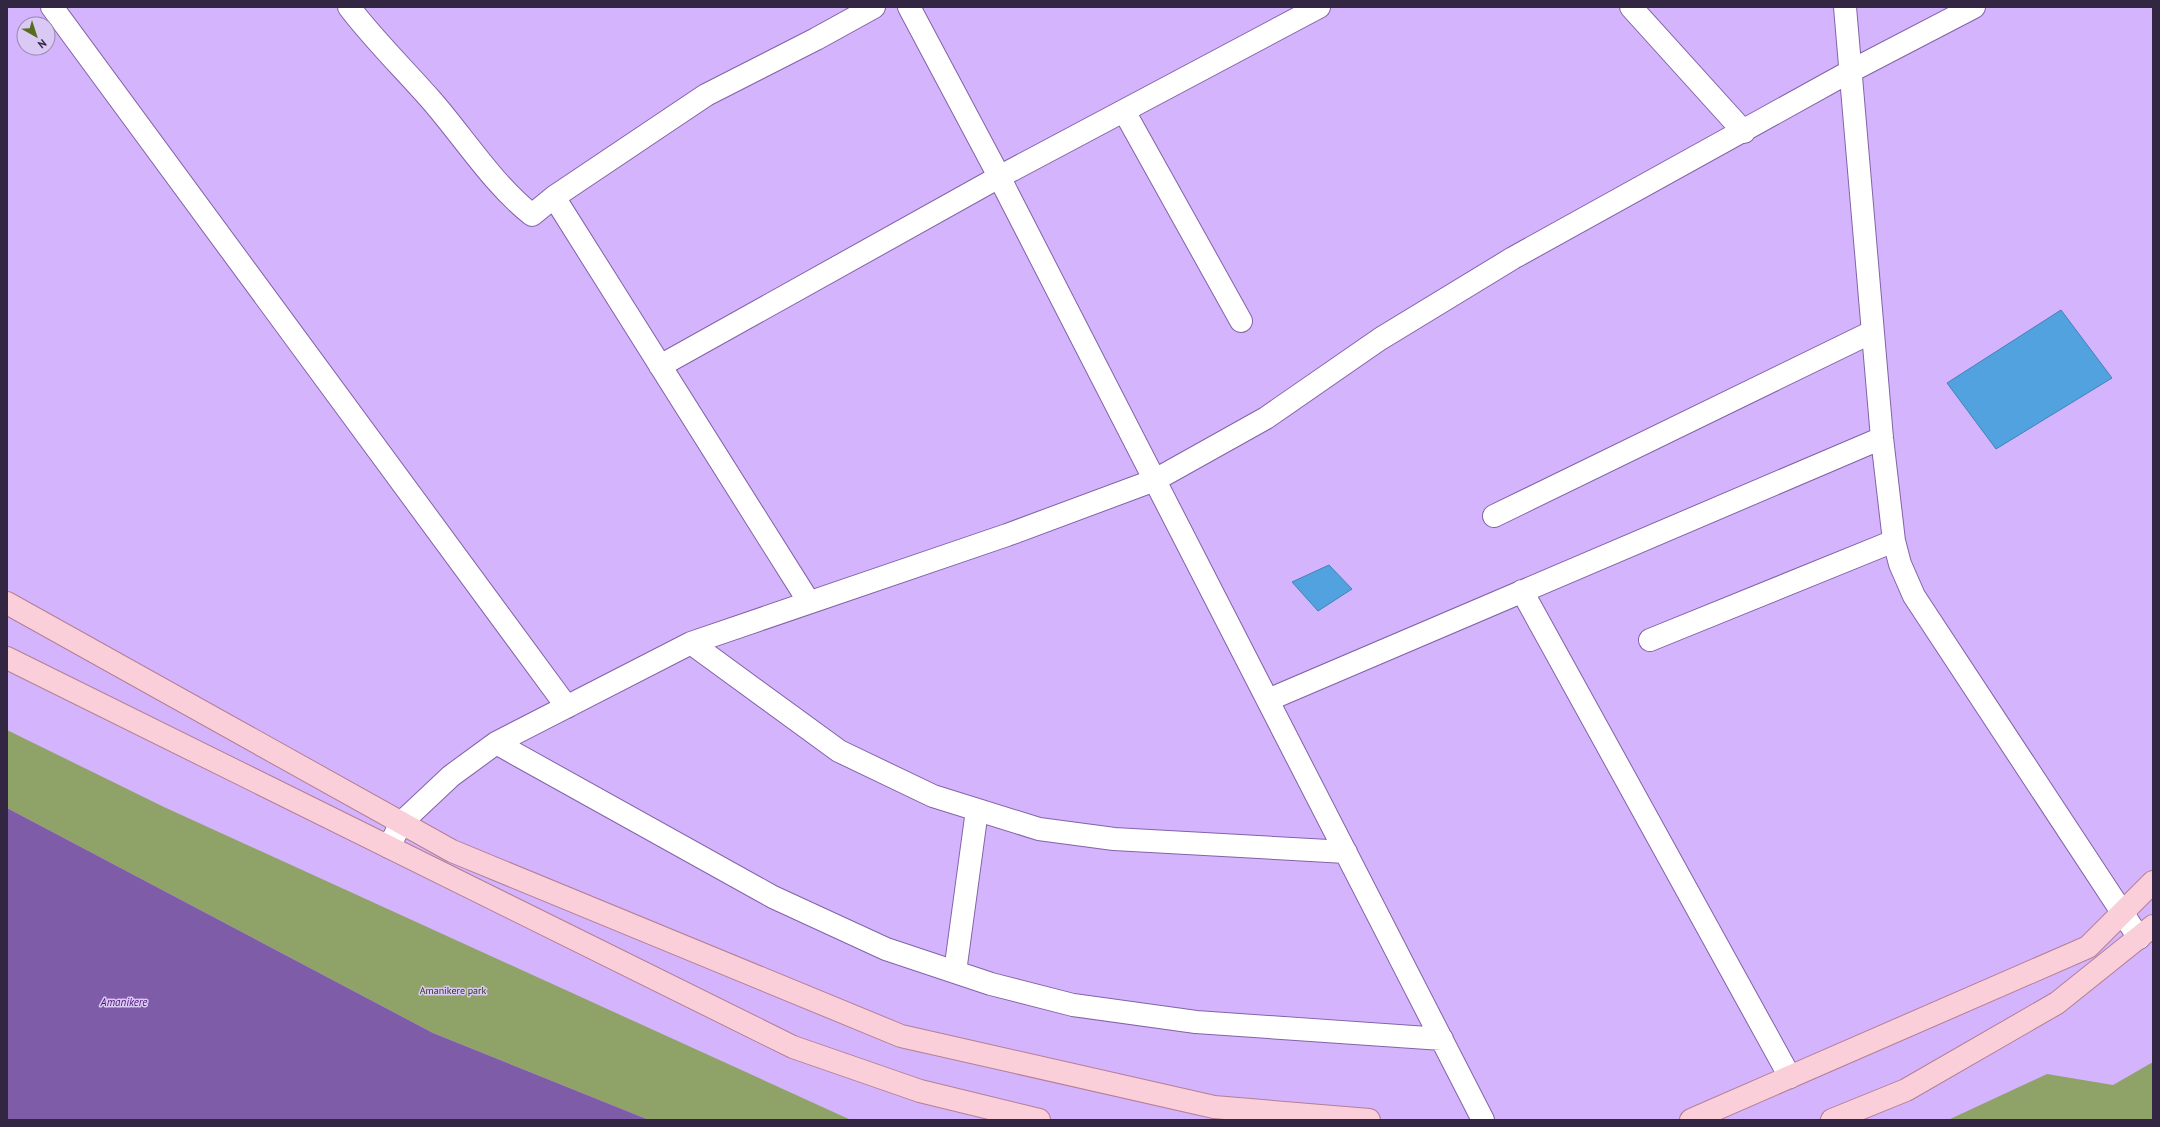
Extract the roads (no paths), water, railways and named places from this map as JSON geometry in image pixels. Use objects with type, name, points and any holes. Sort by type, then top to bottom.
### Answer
[{"type":"main road","points":[[7,603],[452,852],[901,1036],[1214,1107],[1369,1120]]},
{"type":"main road","points":[[7,658],[792,1047],[920,1091],[1039,1120]]},
{"type":"main road","points":[[1691,1120],[2088,947],[2153,882]]},
{"type":"main road","points":[[1832,1120],[1906,1090],[2057,1003],[2146,932]]},
{"type":"street","points":[[52,7],[567,707]]},
{"type":"street","points":[[349,7],[367,31],[432,100],[510,197],[532,215],[554,197],[706,95],[816,39],[874,7]]},
{"type":"street","points":[[909,7],[999,177],[1483,1120]]},
{"type":"street","points":[[660,366],[999,177],[1320,7]]},
{"type":"street","points":[[1631,7],[1744,132]]},
{"type":"street","points":[[1845,7],[1849,72],[1882,438],[1894,541],[1900,564],[1914,596],[2122,912],[2146,932]]},
{"type":"street","points":[[389,847],[401,823],[451,776],[496,743],[691,643],[1007,535],[1155,480],[1266,418],[1380,339],[1513,258],[1744,132],[1849,72],[1974,7]]},
{"type":"street","points":[[1124,111],[1241,321]]},
{"type":"street","points":[[554,197],[809,602]]},
{"type":"street","points":[[1494,516],[1872,332]]},
{"type":"street","points":[[1268,700],[1882,438]]},
{"type":"street","points":[[1650,640],[1894,541]]},
{"type":"street","points":[[1522,591],[1790,1076]]},
{"type":"street","points":[[691,643],[839,751],[933,796],[1039,829],[1114,839],[1346,852]]},
{"type":"street","points":[[496,743],[772,897],[886,949],[991,984],[1073,1005],[1173,1019],[1442,1039]]},
{"type":"street","points":[[955,972],[977,810]]},
{"type":"water","name":"Amanikere","points":[[7,808],[433,1033],[649,1120],[7,1120]]},
{"type":"park label","name":"Amanikere park","points":[[453,990]]}]
